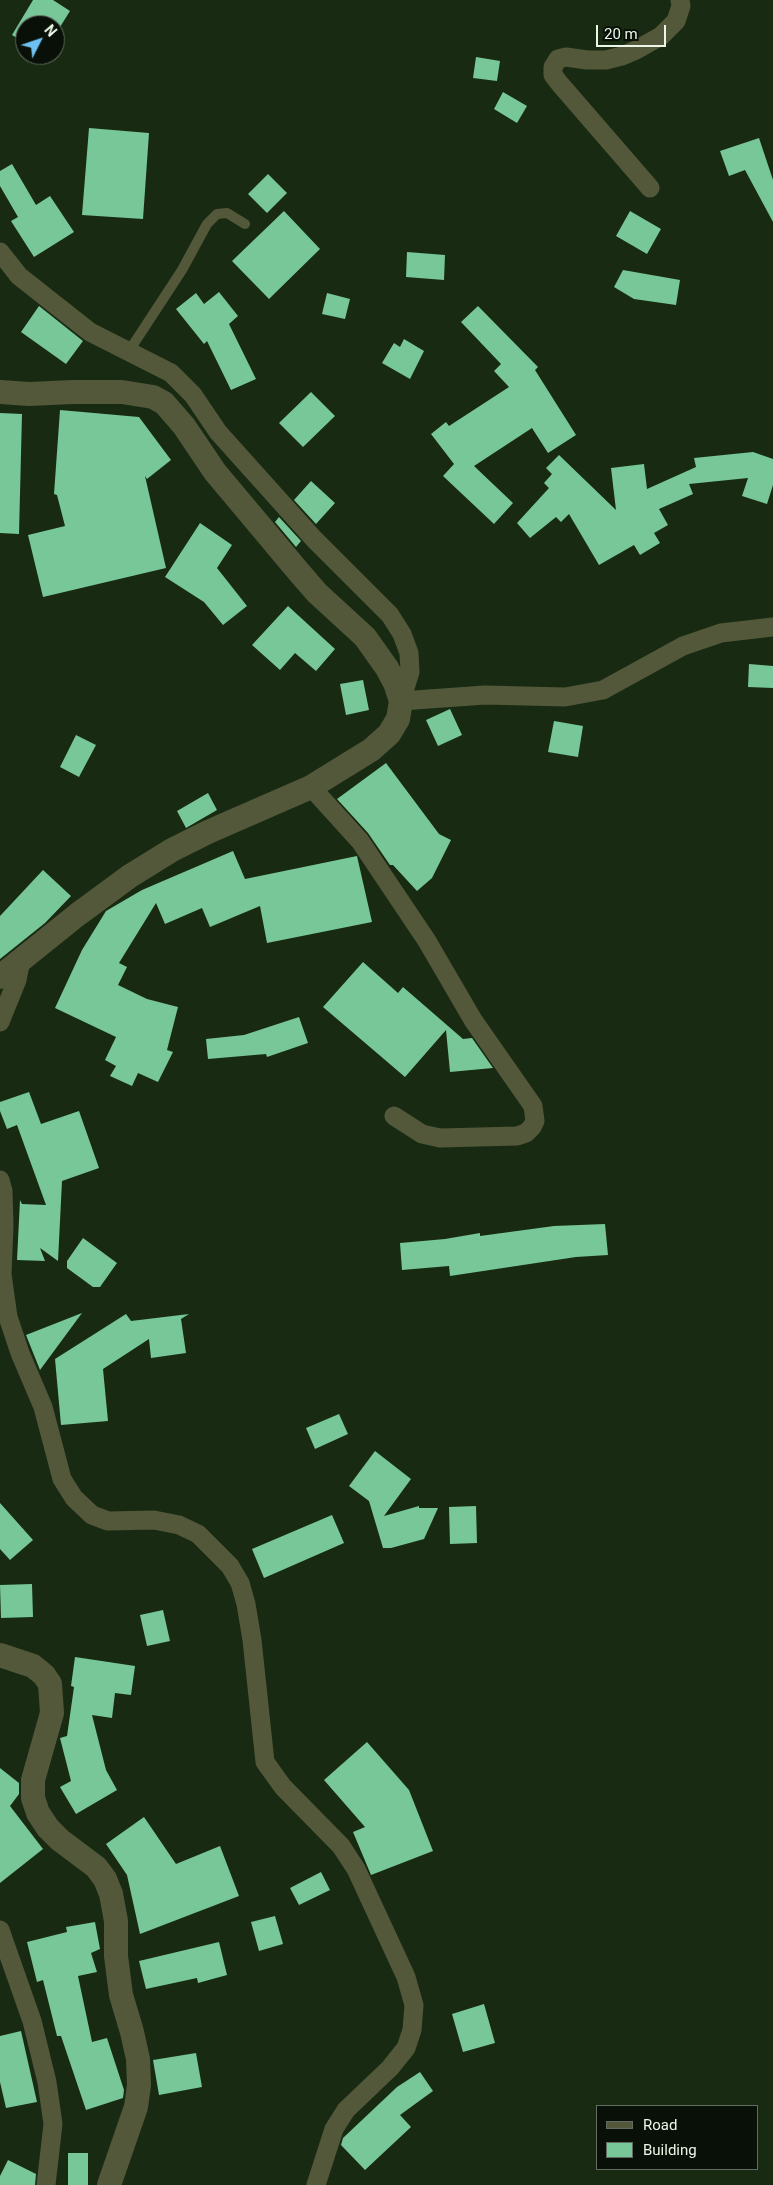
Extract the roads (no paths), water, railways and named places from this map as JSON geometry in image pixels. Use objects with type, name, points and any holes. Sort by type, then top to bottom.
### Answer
[{"type":"street","points":[[650,188],[560,84],[554,75],[553,67],[558,59],[566,57],[606,60],[636,50],[661,36],[676,21],[681,6],[680,0]]},
{"type":"street","points":[[0,252],[19,276],[90,332],[171,374],[193,396],[218,432],[295,518],[390,615],[402,634],[410,653],[410,672],[401,701],[398,719],[389,734],[371,750],[311,787],[231,821],[172,850],[130,876],[0,977]]},
{"type":"street","points":[[0,392],[29,394],[100,391],[141,394],[164,403],[174,413],[208,462],[317,593],[365,637],[391,675],[401,701]]},
{"type":"street","points":[[193,396],[208,462]]},
{"type":"street","points":[[401,701],[484,695],[565,697],[603,690],[683,646],[721,633],[773,627]]},
{"type":"street","points":[[311,787],[360,841],[422,934],[473,1020],[533,1106],[535,1121],[526,1133],[517,1136],[440,1138],[422,1134],[394,1116]]},
{"type":"street","points":[[0,1022],[17,980],[21,960]]},
{"type":"street","points":[[0,1180],[3,1191],[4,1226],[2,1274],[8,1317],[20,1353],[43,1408],[62,1479],[74,1498],[92,1514],[108,1521],[154,1520],[179,1525],[198,1534],[230,1566],[240,1583],[246,1604],[252,1640],[265,1762],[283,1787],[340,1846],[356,1868],[406,1977],[414,2005],[412,2030],[406,2048],[390,2068],[346,2110],[334,2128],[316,2185]]},
{"type":"street","points":[[0,1655],[33,1666],[44,1675],[50,1684],[52,1713],[33,1780],[33,1798],[38,1813],[48,1828],[60,1840],[96,1867],[105,1879],[111,1894],[116,1921],[116,1956],[121,1995],[138,2059],[139,2085],[136,2107],[108,2185]]},
{"type":"street","points":[[0,1930],[32,2021],[46,2082],[53,2124],[46,2185]]},
{"type":"lane","points":[[128,351],[182,270],[207,224],[217,214],[227,213],[245,224]]}]
